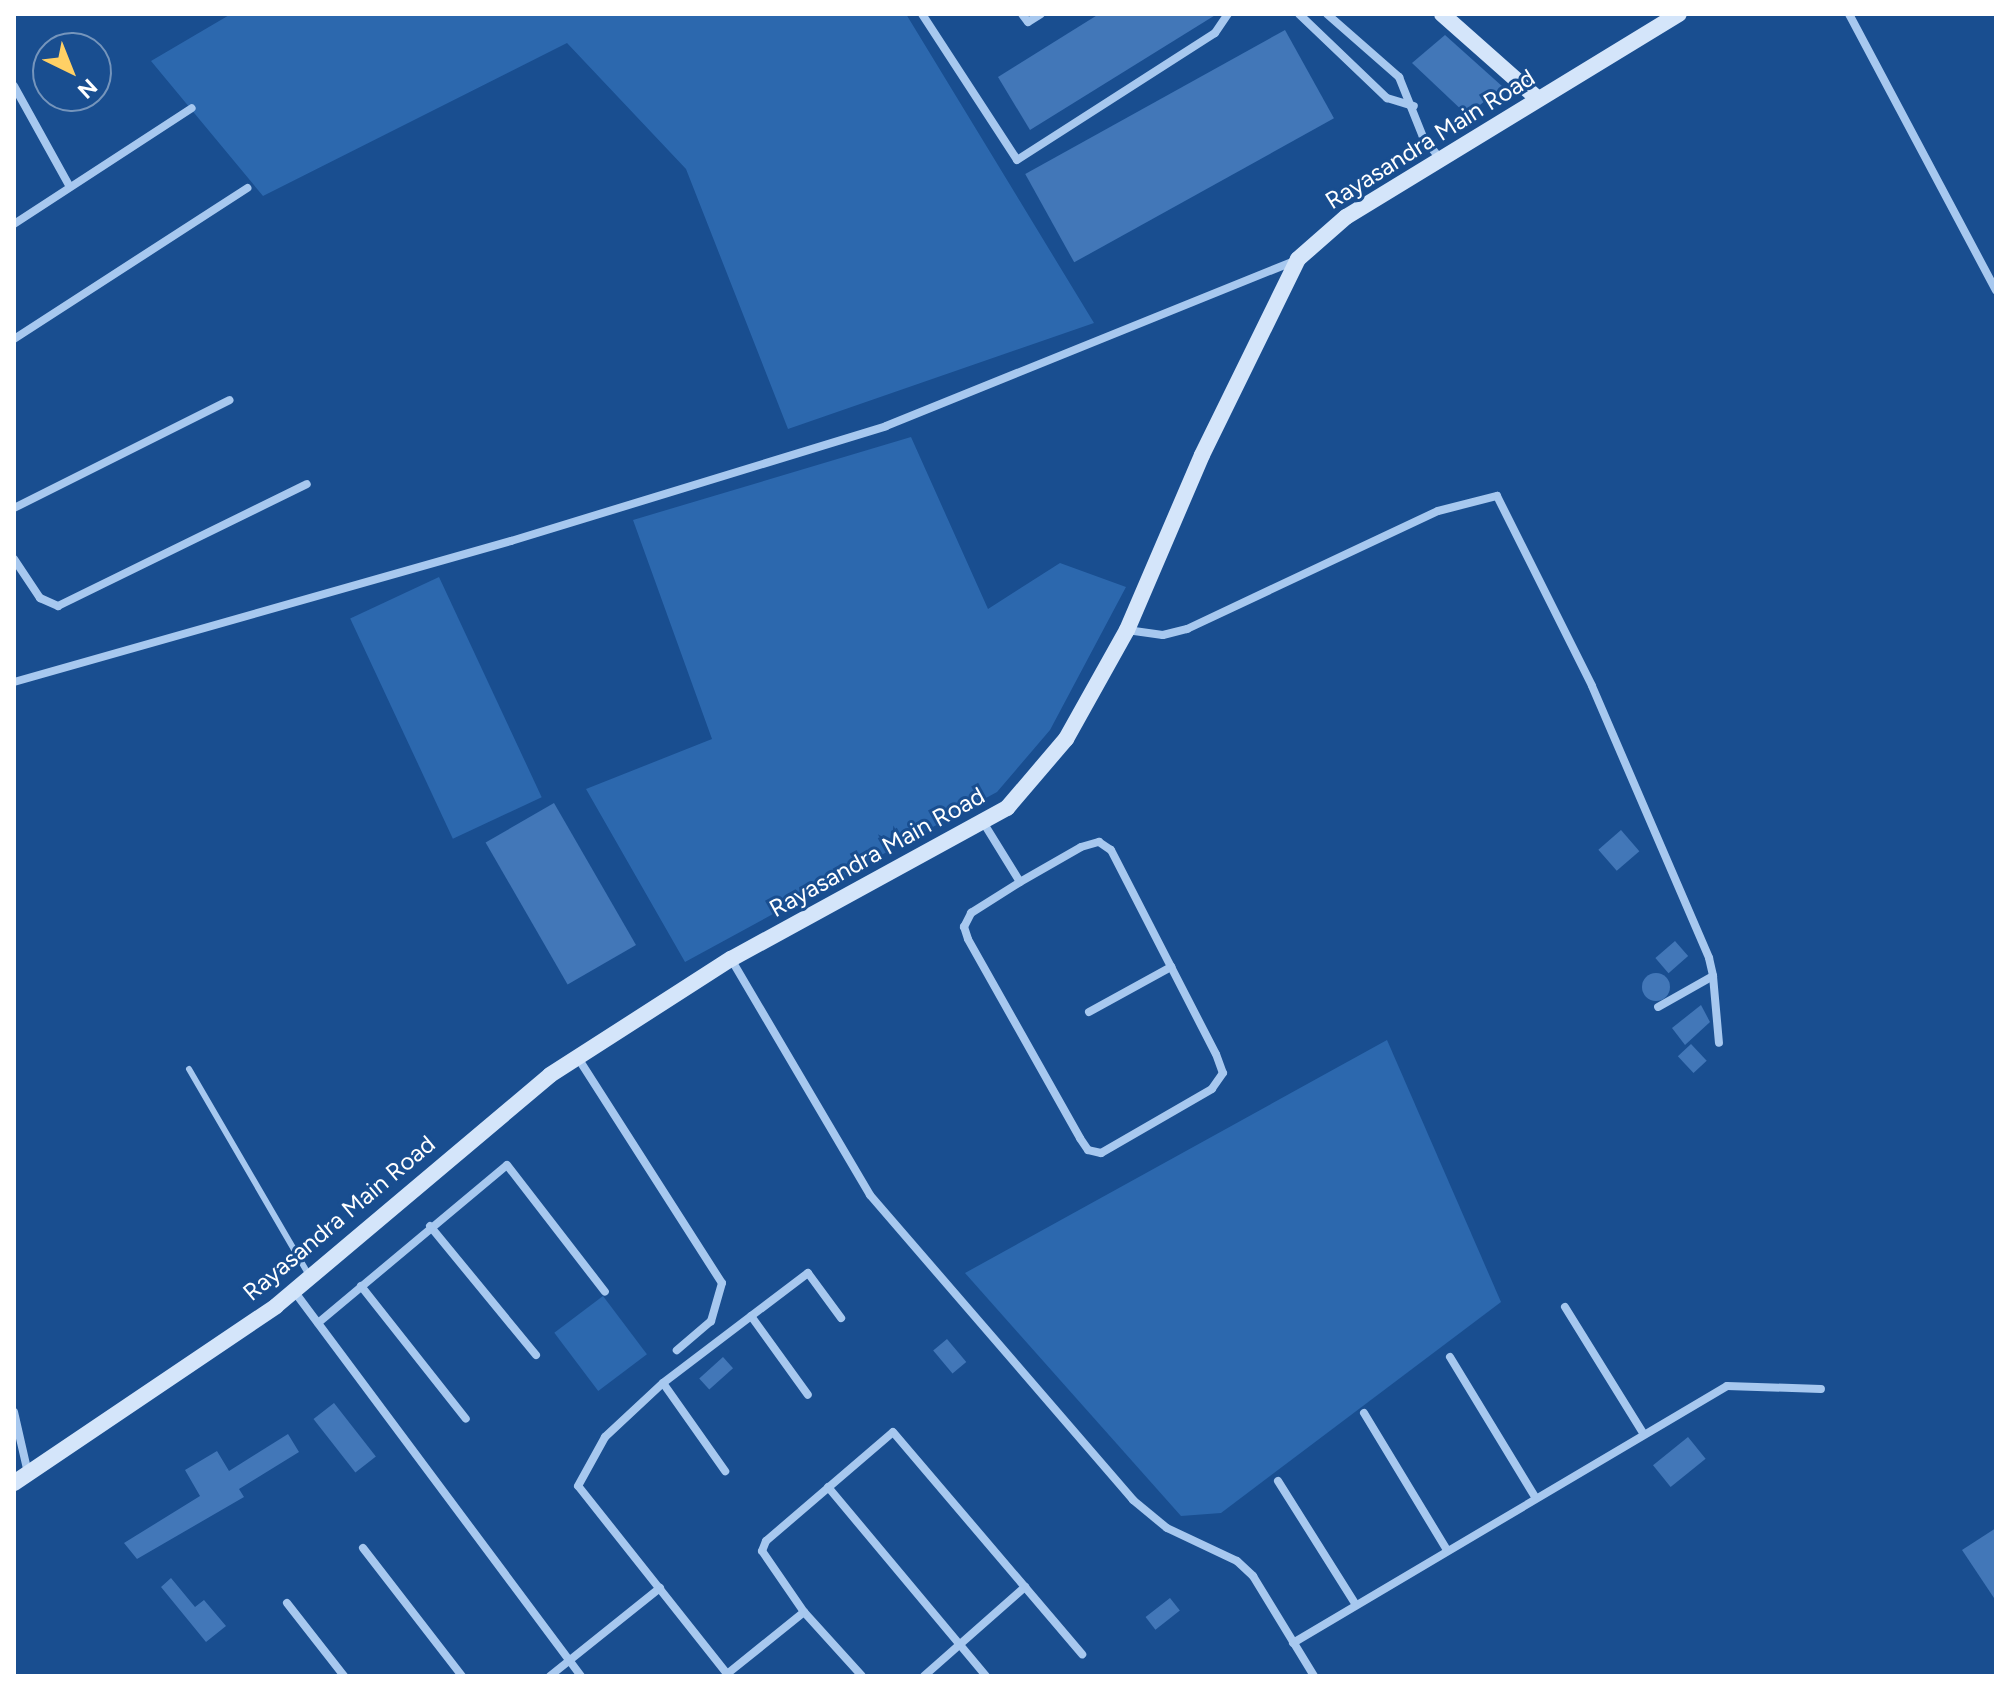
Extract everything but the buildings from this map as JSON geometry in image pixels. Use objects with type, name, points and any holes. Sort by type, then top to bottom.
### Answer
[{"type":"street","points":[[922,14],[1017,160],[1215,33],[1228,14]]},
{"type":"street","points":[[1022,14],[1028,22],[1041,14]]},
{"type":"street","points":[[1299,14],[1387,98],[1414,106]]},
{"type":"street","points":[[1327,14],[1399,77],[1414,106],[1423,137],[1440,159]]},
{"type":"street","points":[[1442,14],[1538,99]]},
{"type":"street","name":"Rayasandra Main Road","points":[[21,1478],[294,1291],[577,1057],[731,959],[1007,808],[1040,775],[1127,630],[1202,455],[1298,259],[1346,217],[1679,14]]},
{"type":"street","points":[[1849,14],[1996,290]]},
{"type":"street","points":[[14,86],[70,187]]},
{"type":"street","points":[[15,222],[192,108]]},
{"type":"street","points":[[14,339],[247,188]]},
{"type":"street","points":[[14,682],[511,541],[886,426],[1298,259]]},
{"type":"street","points":[[14,508],[230,400]]},
{"type":"street","points":[[14,559],[40,598],[58,606],[307,484]]},
{"type":"street","points":[[1127,630],[1163,635],[1187,629],[1438,511],[1497,496],[1592,686],[1713,976],[1719,1043]]},
{"type":"street","points":[[983,821],[1020,882]]},
{"type":"street","points":[[1099,842],[1111,850],[1223,1073],[1212,1089],[1101,1153],[1088,1150],[964,927],[971,913],[1020,882],[1099,842]]},
{"type":"street","points":[[731,959],[870,1195],[1133,1500],[1167,1528],[1237,1561],[1314,1676]]},
{"type":"street","points":[[1089,1012],[1171,967]]},
{"type":"street","points":[[1658,1007],[1713,976]]},
{"type":"street","points":[[577,1057],[722,1283],[711,1321],[677,1350]]},
{"type":"street","points":[[318,1323],[430,1226],[507,1165],[605,1292]]},
{"type":"street","points":[[430,1226],[536,1355]]},
{"type":"street","points":[[804,1612],[728,1675],[578,1486],[605,1437],[663,1383],[808,1273],[841,1318]]},
{"type":"street","points":[[361,1286],[466,1419]]},
{"type":"street","points":[[294,1291],[581,1676]]},
{"type":"street","points":[[1565,1307],[1643,1433]]},
{"type":"street","points":[[751,1316],[808,1395]]},
{"type":"street","points":[[1450,1357],[1535,1497]]},
{"type":"street","points":[[663,1383],[725,1471]]},
{"type":"street","points":[[1293,1643],[1727,1386],[1821,1389]]},
{"type":"street","points":[[14,1412],[21,1478]]},
{"type":"street","points":[[1364,1413],[1447,1550]]},
{"type":"street","points":[[862,1676],[804,1612],[762,1551],[766,1541],[893,1432],[1082,1654]]},
{"type":"street","points":[[1278,1481],[1356,1605]]},
{"type":"street","points":[[828,1487],[986,1676]]},
{"type":"street","points":[[363,1548],[462,1676]]},
{"type":"street","points":[[924,1676],[1025,1587]]},
{"type":"street","points":[[550,1676],[660,1588]]},
{"type":"street","points":[[287,1603],[344,1676]]},
{"type":"lane","points":[[189,1069],[310,1277]]},
{"type":"shaded area","points":[[231,14],[906,14],[1094,323],[788,429],[686,169],[567,43],[263,196],[151,61]]},
{"type":"shaded area","points":[[911,437],[988,609],[1060,563],[1126,587],[1050,730],[997,792],[685,962],[586,789],[712,739],[633,520]]},
{"type":"shaded area","points":[[439,577],[542,797],[453,839],[350,618]]},
{"type":"shaded area","points":[[1387,1040],[1501,1302],[1221,1513],[1181,1516],[965,1273]]},
{"type":"shaded area","points":[[603,1296],[647,1354],[598,1391],[554,1333]]}]
